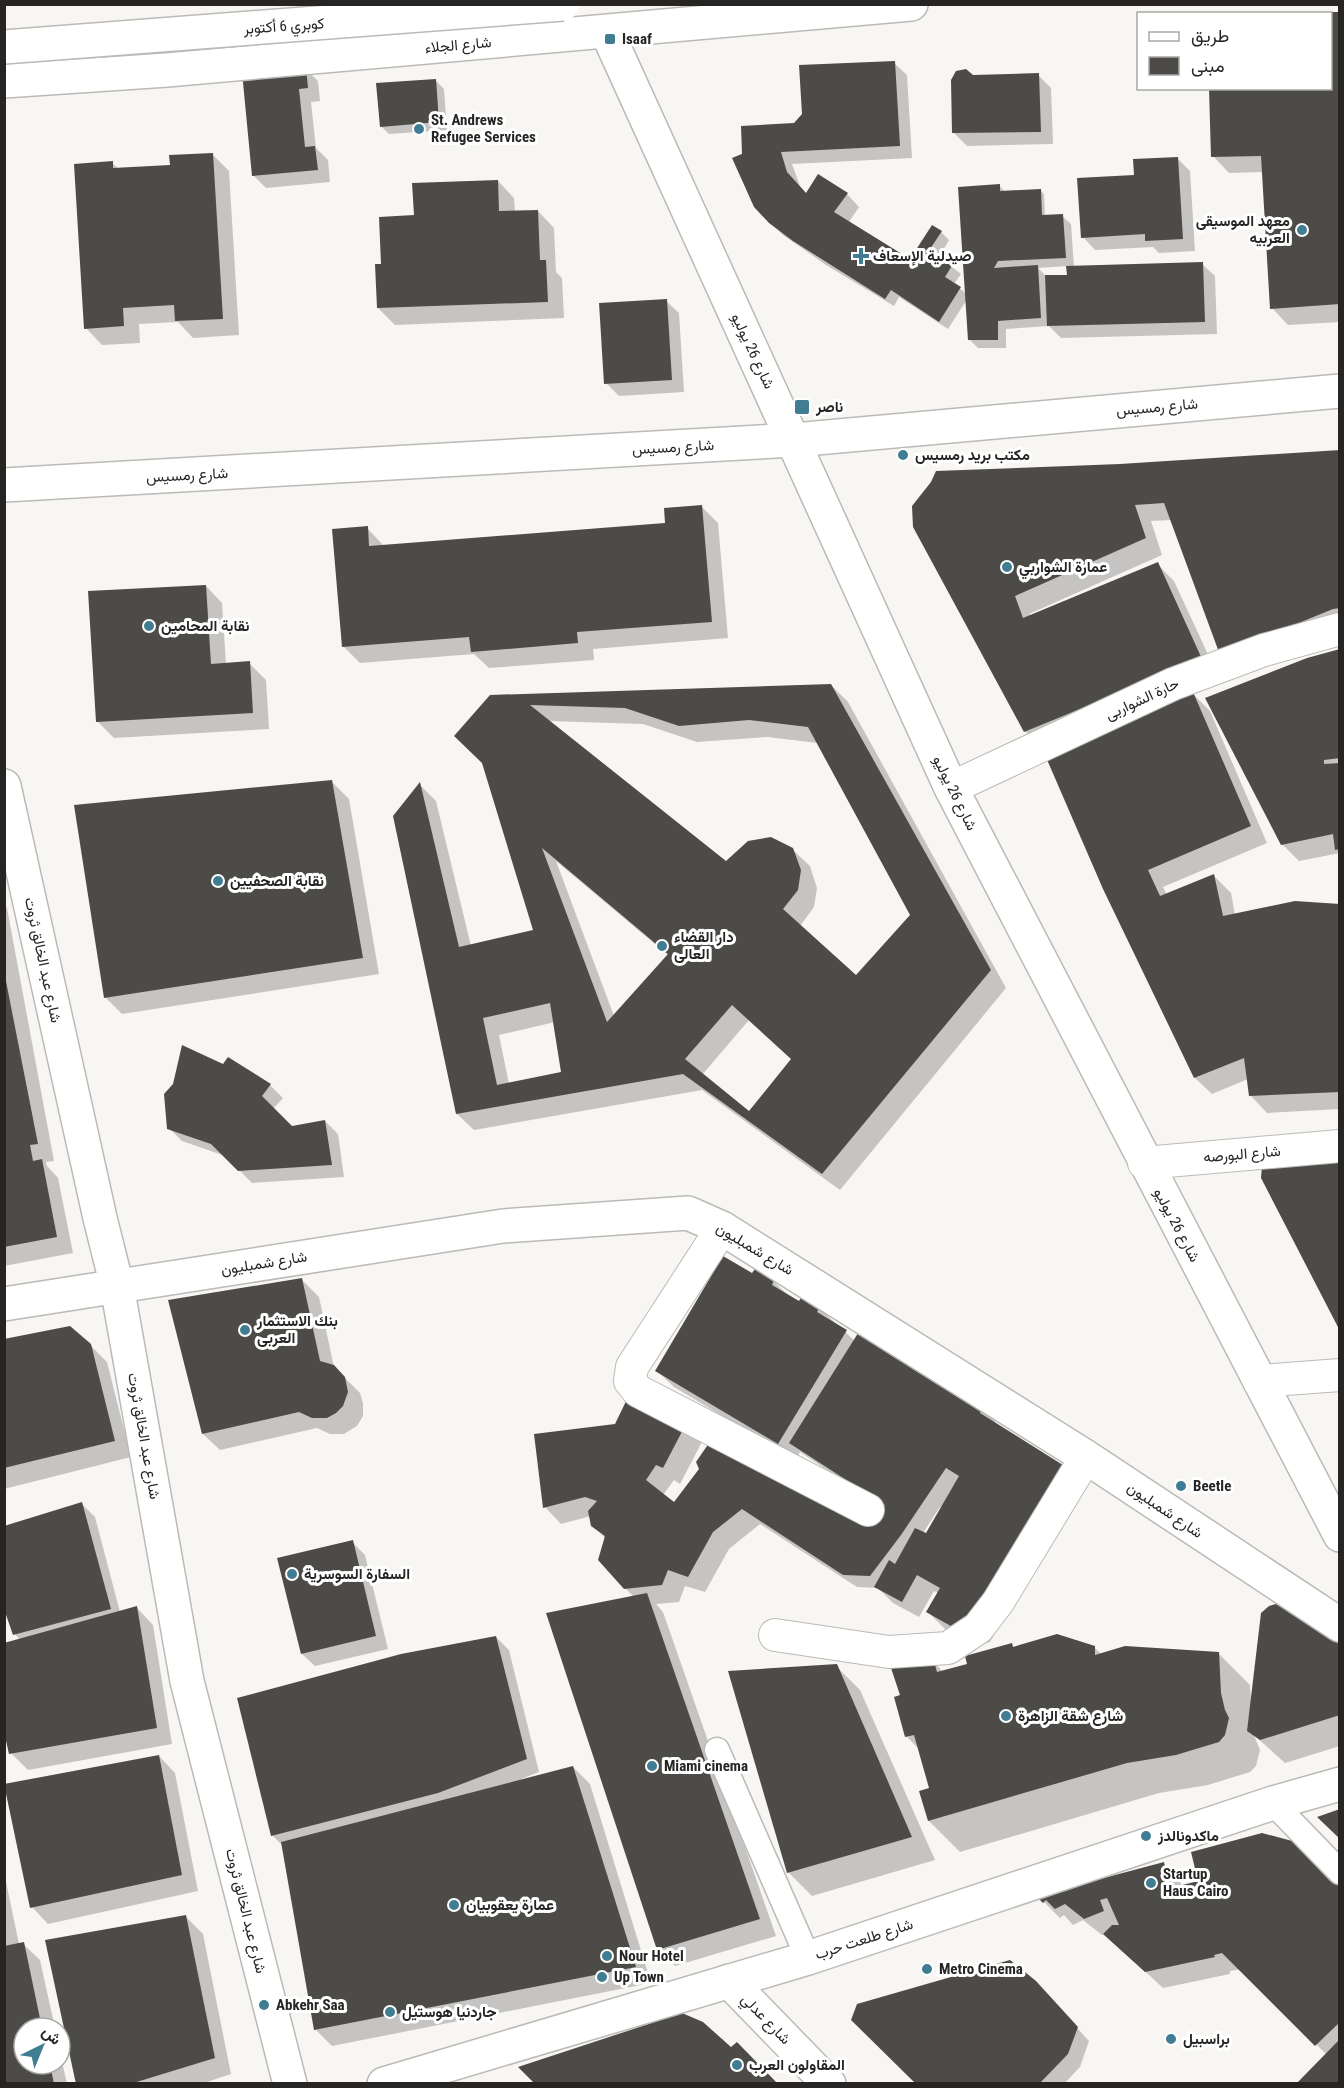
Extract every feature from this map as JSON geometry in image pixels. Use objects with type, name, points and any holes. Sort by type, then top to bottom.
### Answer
[{"type":"main road","name":"كوبري 6 أكتوبر","points":[[4,47],[563,4]]},
{"type":"main road","name":"شارع الجلاء","points":[[4,81],[167,70],[911,4]]},
{"type":"main road","name":"شارع 26 يوليو","points":[[607,32],[951,788],[1144,1163],[1340,1535]]},
{"type":"main road","name":"شارع رمسيس","points":[[4,485],[794,440],[1340,391]]},
{"type":"main road","name":"شارع عبد الخالق ثروت","points":[[4,786],[117,1286],[187,1681],[290,2084]]},
{"type":"main road","name":"شارع شمبليون","points":[[4,1304],[503,1226],[688,1213],[723,1228],[1086,1458],[1340,1625]]},
{"type":"main road","name":"شارع طلعت حرب","points":[[384,2084],[808,1958],[1273,1803],[1340,1785]]},
{"type":"main road","name":"شارع عدلي","points":[[729,1981],[829,2084]]},
{"type":"street","name":"حارة الشواربى","points":[[951,788],[1173,684],[1264,650],[1340,629]]},
{"type":"street","name":"شارع البورصه","points":[[1144,1163],[1340,1146]]},
{"type":"street","points":[[723,1228],[632,1367],[630,1381],[638,1391],[868,1510]]},
{"type":"street","points":[[1258,1381],[1340,1375]]},
{"type":"street","points":[[775,1635],[889,1652],[948,1648],[978,1628],[998,1602],[1086,1458]]},
{"type":"street","points":[[717,1750],[808,1958]]},
{"type":"street","points":[[1273,1803],[1340,1872]]},
{"type":"building","points":[[1332,12],[1340,12],[1340,304],[1270,309],[1261,156],[1211,157],[1209,90],[1332,90]]},
{"type":"building","points":[[895,61],[900,146],[781,152],[787,172],[806,193],[818,174],[848,193],[834,212],[910,259],[932,225],[942,231],[930,249],[953,264],[945,277],[961,287],[939,322],[891,290],[885,299],[793,241],[769,223],[754,207],[732,158],[742,154],[741,126],[794,123],[802,114],[799,65]]},
{"type":"building","points":[[306,67],[308,88],[299,89],[305,147],[315,146],[318,170],[252,176],[242,72]]},
{"type":"building","points":[[966,69],[973,75],[1039,73],[1041,132],[952,133],[951,80],[956,71]]},
{"type":"building","points":[[436,79],[439,122],[380,127],[376,83]]},
{"type":"building","points":[[213,153],[223,319],[175,321],[174,305],[123,308],[124,326],[84,329],[74,164],[113,161],[113,168],[170,165],[169,155]]},
{"type":"building","points":[[1178,157],[1183,239],[1145,241],[1145,234],[1081,238],[1077,178],[1134,175],[1133,159]]},
{"type":"building","points":[[498,180],[499,211],[538,210],[540,260],[546,260],[548,302],[377,308],[375,264],[381,264],[379,217],[414,215],[412,183]]},
{"type":"building","points":[[1000,184],[1000,191],[1041,189],[1042,215],[1063,214],[1066,258],[998,261],[994,268],[1038,265],[1041,318],[998,321],[998,340],[968,340],[958,187]]},
{"type":"building","points":[[1203,262],[1205,322],[1047,326],[1045,275],[1067,275],[1066,266]]},
{"type":"building","points":[[667,299],[672,380],[604,384],[599,303]]},
{"type":"building","points":[[1340,450],[1340,608],[1220,655],[1164,503],[1135,505],[1146,538],[1015,596],[1023,618],[1158,562],[1202,659],[1024,732],[913,527],[912,506],[931,482],[936,471],[1120,464]]},
{"type":"building","points":[[702,505],[712,622],[577,632],[578,643],[471,652],[469,637],[342,647],[332,529],[368,526],[369,546],[665,523],[664,508]]},
{"type":"building","name":"نقابة المحامين","points":[[206,585],[211,664],[250,661],[253,713],[96,722],[88,591]]},
{"type":"building","points":[[1340,649],[1340,758],[1324,760],[1324,764],[1340,763],[1340,849],[1335,850],[1333,834],[1281,845],[1205,698],[1307,658]]},
{"type":"building","points":[[831,684],[991,970],[822,1174],[683,1074],[456,1114],[393,816],[420,782],[459,947],[533,930],[482,763],[454,736],[490,695]],"holes":[[[530,705],[625,708],[679,726],[749,720],[808,727],[910,915],[856,975],[783,909],[798,890],[801,870],[793,848],[771,837],[748,841],[726,861]],[[542,848],[668,954],[607,1022]],[[550,1003],[561,1072],[497,1085],[483,1018]],[[732,1005],[791,1059],[749,1111],[685,1059]]]},
{"type":"building","points":[[1193,692],[1251,826],[1148,870],[1160,896],[1214,874],[1223,916],[1295,901],[1340,904],[1340,1092],[1249,1096],[1244,1058],[1194,1078],[1103,889],[1045,755]]},
{"type":"building","name":"نقابة الصحفيين","points":[[332,780],[363,958],[104,998],[74,805]]},
{"type":"building","points":[[4,971],[38,1144],[30,1145],[33,1161],[42,1159],[57,1237],[4,1247]]},
{"type":"building","points":[[182,1045],[223,1064],[228,1057],[271,1084],[262,1096],[292,1126],[325,1120],[332,1165],[238,1171],[211,1144],[167,1129],[164,1094],[173,1084]]},
{"type":"building","points":[[1340,1148],[1340,1331],[1261,1178],[1262,1166]]},
{"type":"building","points":[[723,1256],[752,1273],[755,1269],[774,1280],[772,1285],[799,1301],[802,1296],[820,1307],[817,1312],[847,1330],[778,1444],[655,1371]]},
{"type":"building","name":"بنك الاستثمار العربى","points":[[302,1278],[320,1361],[334,1365],[345,1377],[348,1392],[343,1406],[327,1418],[312,1418],[299,1412],[202,1434],[168,1300]]},
{"type":"building","points":[[70,1326],[91,1344],[115,1441],[4,1468],[4,1339]]},
{"type":"building","points":[[860,1330],[983,1407],[980,1413],[1066,1467],[973,1626],[956,1629],[926,1612],[940,1588],[917,1575],[902,1602],[874,1587],[889,1560],[895,1564],[915,1528],[926,1533],[959,1476],[946,1468],[870,1576],[843,1575],[742,1509],[713,1532],[688,1577],[668,1570],[662,1585],[624,1589],[598,1560],[605,1536],[591,1526],[588,1511],[597,1501],[585,1497],[543,1508],[534,1434],[615,1424],[630,1393],[687,1422],[663,1468],[656,1465],[646,1480],[674,1502],[699,1469],[696,1462],[709,1443],[875,1519],[885,1505],[789,1443]]},
{"type":"building","points":[[82,1502],[111,1609],[13,1635],[4,1609],[4,1526]]},
{"type":"building","points":[[353,1540],[376,1636],[301,1654],[277,1558]]},
{"type":"building","name":"Miami cinema","points":[[647,1593],[760,1919],[657,1950],[546,1613]]},
{"type":"building","points":[[1288,1603],[1340,1645],[1340,1715],[1260,1740],[1247,1731],[1261,1613],[1269,1606]]},
{"type":"building","points":[[137,1606],[157,1728],[9,1754],[4,1732],[4,1643]]},
{"type":"building","name":"شارع شقة الزاهرة","points":[[1057,1634],[1095,1646],[1095,1655],[1125,1646],[1219,1652],[1221,1693],[1229,1718],[1225,1735],[1219,1742],[1176,1755],[1127,1763],[928,1821],[919,1791],[929,1788],[914,1735],[905,1737],[894,1697],[900,1695],[888,1659],[934,1661],[937,1672],[967,1664],[965,1656],[1012,1643],[1013,1647]]},
{"type":"building","points":[[496,1636],[527,1759],[438,1793],[271,1836],[237,1698],[401,1654]]},
{"type":"building","points":[[837,1664],[912,1837],[787,1873],[728,1671]]},
{"type":"building","points":[[159,1755],[182,1875],[30,1908],[4,1784]]},
{"type":"building","name":"عمارة يعقوبيان","points":[[573,1766],[636,1967],[314,2030],[281,1842]]},
{"type":"building","points":[[1340,1809],[1340,1839],[1317,1817]]},
{"type":"building","points":[[1262,1833],[1296,1842],[1340,1886],[1340,2022],[1315,2046],[1222,1953],[1214,1955],[1215,1957],[1145,1972],[1103,1934],[1112,1925],[1119,1925],[1107,1898],[1100,1900],[1104,1911],[1084,1919],[1065,1904],[1055,1909],[1046,1900],[1043,1903],[1036,1896],[1164,1862],[1171,1888],[1198,1881],[1191,1852]]},
{"type":"building","points":[[186,1915],[215,2058],[130,2084],[76,2084],[72,2065],[72,2016],[61,2016],[45,1940]]},
{"type":"building","points":[[24,1942],[39,2016],[12,2016],[12,2076],[52,2076],[54,2084],[4,2084],[4,1946]]},
{"type":"building","points":[[1010,1960],[1036,1981],[1078,2027],[1068,2054],[1039,2084],[916,2084],[851,2020],[857,2004]]},
{"type":"building","points":[[682,2013],[703,2022],[731,2047],[737,2042],[778,2084],[535,2084],[518,2067]]},
{"type":"building","points":[[1340,2039],[1340,2084],[1296,2084]]},
{"type":"place","name":"Isaaf","points":[[610,39]]},
{"type":"place","name":"St. Andrews Refugee Services","points":[[419,129]]},
{"type":"place","name":"معهد الموسيقى العربيه","points":[[1302,230]]},
{"type":"place","name":"صيدلية الإسعاف","points":[[861,256]]},
{"type":"place","name":"ناصر","points":[[802,407]]},
{"type":"place","name":"مكتب بريد رمسيس","points":[[903,455]]},
{"type":"place","name":"عمارة الشواربي","points":[[1007,567]]},
{"type":"place","name":"نقابة المحامين","points":[[149,626]]},
{"type":"place","name":"نقابة الصحفيين","points":[[218,881]]},
{"type":"place","name":"دار القضاء العالى","points":[[662,946]]},
{"type":"place","name":"بنك الاستثمار العربى","points":[[245,1330]]},
{"type":"place","name":"Beetle","points":[[1181,1486]]},
{"type":"place","name":"السفارة السوسرية","points":[[292,1574]]},
{"type":"place","name":"شارع شقة الزاهرة","points":[[1006,1716]]},
{"type":"place","name":"Miami cinema","points":[[652,1766]]},
{"type":"place","name":"ماكدونالدز","points":[[1146,1836]]},
{"type":"place","name":"Startup Haus Cairo","points":[[1151,1883]]},
{"type":"place","name":"عمارة يعقوبيان","points":[[454,1905]]},
{"type":"place","name":"Nour Hotel","points":[[607,1956]]},
{"type":"place","name":"Metro Cinema","points":[[927,1969]]},
{"type":"place","name":"Up Town","points":[[602,1977]]},
{"type":"place","name":"Abkehr Saa","points":[[264,2005]]},
{"type":"place","name":"جاردنيا هوستيل","points":[[390,2012]]},
{"type":"place","name":"براسبيل","points":[[1171,2039]]},
{"type":"place","name":"المقاولون العرب","points":[[737,2065]]}]
